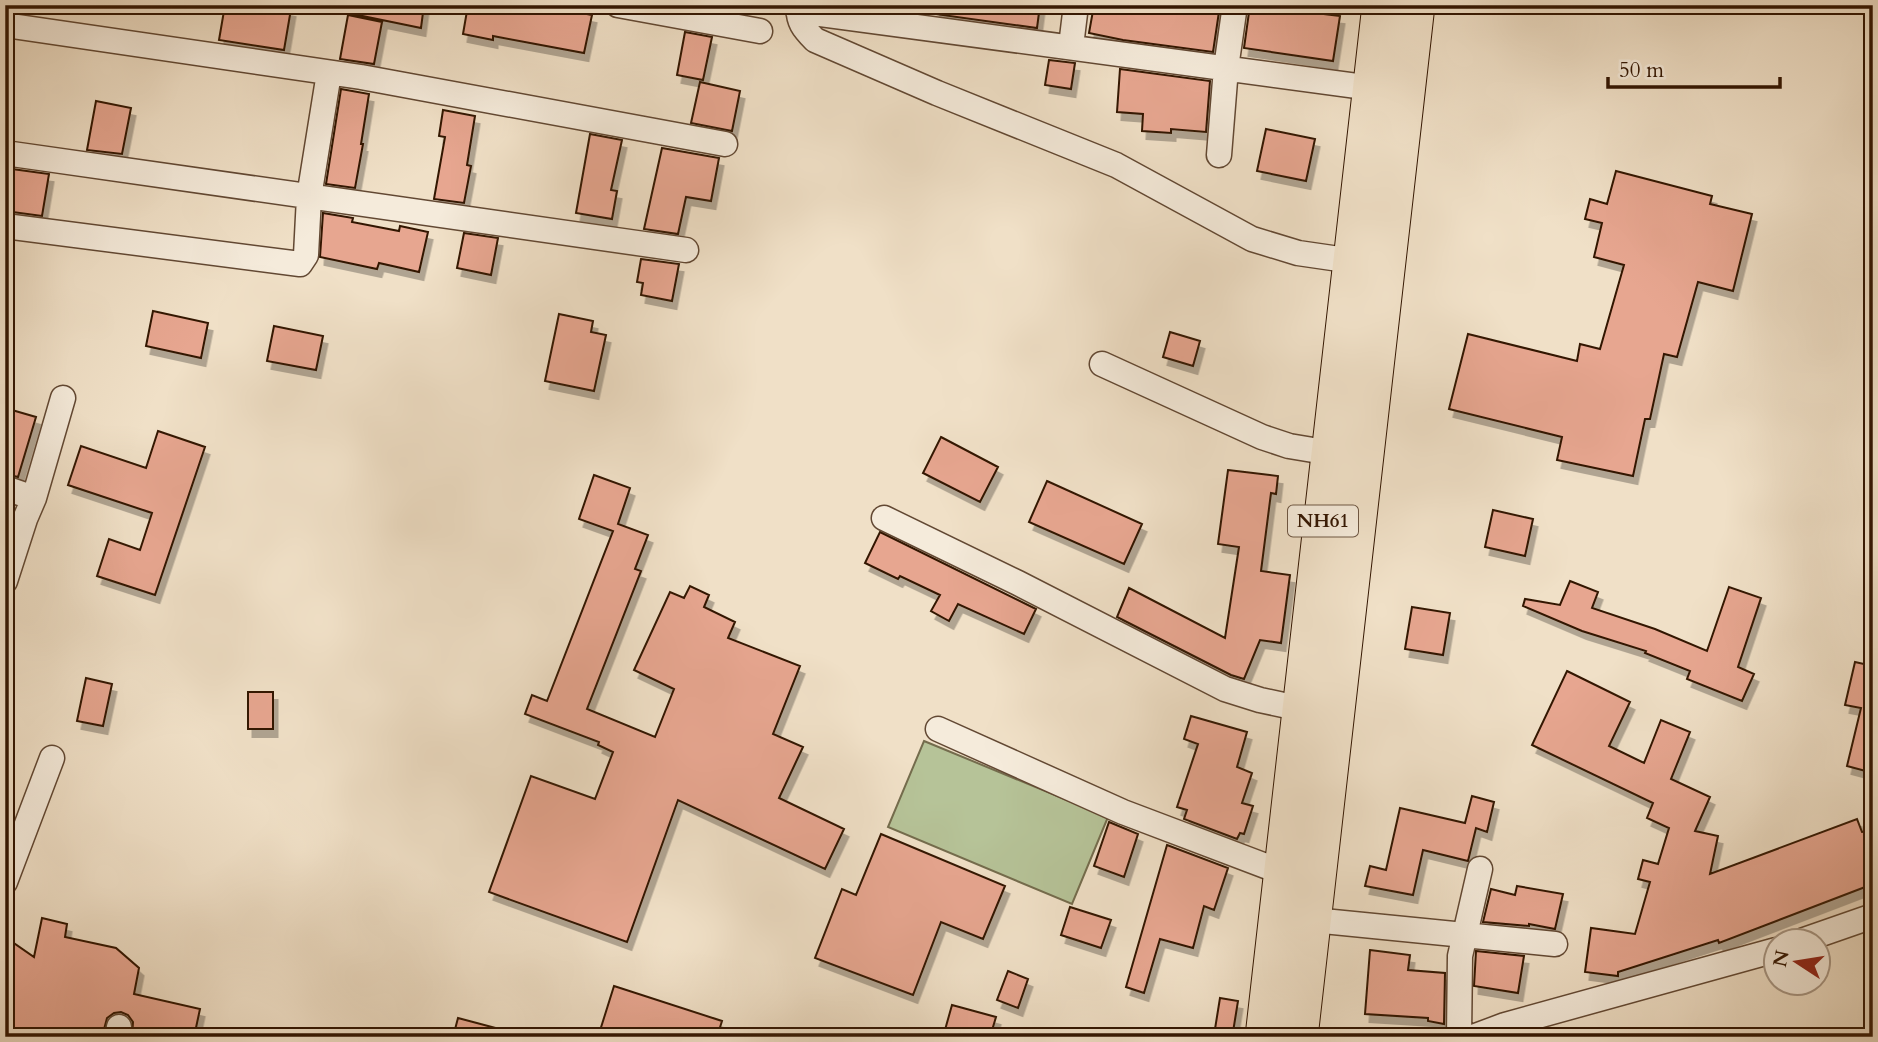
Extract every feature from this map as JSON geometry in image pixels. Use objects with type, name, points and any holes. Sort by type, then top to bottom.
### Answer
[{"type":"highway","name":"NH61","points":[[1264,1037],[1381,5]]},
{"type":"highway","name":"NH61","points":[[1300,1037],[1416,5]]},
{"type":"street","points":[[618,5],[760,30]]},
{"type":"street","points":[[1071,46],[1076,5]]},
{"type":"street","points":[[1219,155],[1226,68],[1235,5]]},
{"type":"street","points":[[1353,261],[1298,253],[1252,239],[1116,165],[937,93],[815,40],[803,28],[798,8],[1371,88]]},
{"type":"street","points":[[5,24],[329,73],[725,144]]},
{"type":"street","points":[[5,226],[297,265],[306,255],[309,197],[329,73]]},
{"type":"street","points":[[5,153],[686,250]]},
{"type":"street","points":[[1102,365],[1262,437],[1289,446],[1331,453]]},
{"type":"street","points":[[5,581],[24,519],[34,498],[63,398]]},
{"type":"street","points":[[5,488],[34,498]]},
{"type":"street","points":[[884,519],[1018,583],[1225,689],[1260,701],[1302,709]]},
{"type":"street","points":[[938,729],[1123,812],[1284,873]]},
{"type":"street","points":[[5,882],[51,758]]},
{"type":"street","points":[[1459,1037],[1458,980],[1464,935],[1480,869]]},
{"type":"street","points":[[1832,930],[1873,916]]},
{"type":"street","points":[[1313,920],[1555,944]]},
{"type":"street","points":[[1473,1037],[1506,1025],[1762,954]]},
{"type":"green space","points":[[924,741],[1108,817],[1072,904],[888,827]]},
{"type":"building","points":[[225,5],[269,5],[291,9],[284,50],[219,40]]},
{"type":"building","points":[[349,5],[424,5],[421,28],[348,13]]},
{"type":"building","points":[[468,5],[540,5],[592,15],[584,53],[493,36],[493,40],[463,34]]},
{"type":"building","points":[[936,5],[1040,5],[1037,28],[935,14]]},
{"type":"building","points":[[1094,5],[1220,5],[1213,52],[1089,33]]},
{"type":"building","points":[[1250,5],[1340,16],[1333,61],[1244,48]]},
{"type":"building","points":[[348,15],[382,22],[374,64],[340,59]]},
{"type":"building","points":[[685,32],[712,37],[703,80],[677,75]]},
{"type":"building","points":[[1049,60],[1075,63],[1071,89],[1045,85]]},
{"type":"building","points":[[1120,69],[1210,81],[1206,132],[1171,129],[1171,133],[1142,131],[1143,114],[1117,112]]},
{"type":"building","points":[[700,82],[740,91],[732,131],[691,123]]},
{"type":"building","points":[[341,89],[369,94],[355,188],[326,184]]},
{"type":"building","points":[[96,101],[131,108],[122,154],[87,150]]},
{"type":"building","points":[[443,110],[475,116],[467,165],[471,166],[464,203],[434,199],[445,137],[439,136]]},
{"type":"building","points":[[1266,129],[1315,139],[1306,181],[1257,171]]},
{"type":"building","points":[[590,134],[622,140],[611,190],[617,191],[612,219],[576,213]]},
{"type":"building","points":[[662,148],[719,158],[711,201],[686,197],[678,234],[644,229]]},
{"type":"building","points":[[12,169],[49,174],[42,216],[5,211]]},
{"type":"building","points":[[1616,171],[1712,196],[1710,204],[1752,214],[1733,291],[1698,282],[1677,357],[1664,354],[1650,419],[1645,419],[1633,476],[1557,460],[1562,437],[1449,409],[1468,334],[1577,361],[1580,344],[1600,349],[1624,265],[1594,257],[1602,223],[1585,219],[1590,199],[1607,204]]},
{"type":"building","points":[[323,213],[399,231],[400,226],[428,232],[419,272],[379,263],[377,269],[320,257]]},
{"type":"building","points":[[464,233],[498,238],[491,275],[457,268]]},
{"type":"building","points":[[641,259],[679,264],[672,301],[641,295],[643,283],[637,282]]},
{"type":"building","points":[[153,311],[208,323],[201,358],[146,346]]},
{"type":"building","points":[[559,314],[593,321],[591,332],[606,335],[594,391],[545,381]]},
{"type":"building","points":[[274,326],[323,336],[316,370],[267,361]]},
{"type":"building","points":[[1170,332],[1200,341],[1193,366],[1163,357]]},
{"type":"building","points":[[5,408],[36,417],[18,477],[5,474]]},
{"type":"building","points":[[158,431],[205,447],[155,595],[97,576],[109,539],[140,550],[152,513],[68,485],[81,446],[146,468]]},
{"type":"building","points":[[941,437],[998,467],[980,502],[923,473]]},
{"type":"building","points":[[1228,470],[1278,476],[1276,494],[1271,493],[1261,571],[1290,575],[1281,643],[1260,640],[1244,679],[1231,675],[1117,617],[1129,588],[1225,638],[1239,547],[1218,544]]},
{"type":"building","points":[[594,475],[630,488],[618,524],[648,535],[635,569],[641,571],[587,709],[655,737],[674,689],[634,670],[670,592],[684,598],[690,586],[709,595],[704,607],[735,622],[728,638],[800,666],[773,734],[803,747],[779,798],[844,829],[825,869],[678,800],[627,942],[489,892],[531,776],[595,799],[613,752],[598,745],[599,742],[525,714],[532,695],[547,701],[613,531],[579,519]]},
{"type":"building","points":[[1047,481],[1142,524],[1124,564],[1029,522]]},
{"type":"building","points":[[1493,510],[1533,519],[1525,556],[1485,547]]},
{"type":"building","points":[[880,532],[1036,609],[1024,634],[958,604],[949,621],[931,611],[940,595],[865,563]]},
{"type":"building","points":[[1570,581],[1598,592],[1592,608],[1655,629],[1707,651],[1729,587],[1761,598],[1738,667],[1754,674],[1742,701],[1687,679],[1690,671],[1645,653],[1646,651],[1582,631],[1523,606],[1525,599],[1560,605]]},
{"type":"building","points":[[1412,607],[1450,613],[1443,655],[1405,649]]},
{"type":"building","points":[[1855,662],[1873,666],[1873,773],[1847,766],[1861,708],[1845,705]]},
{"type":"building","points":[[1567,671],[1630,702],[1609,746],[1644,763],[1661,720],[1690,732],[1671,779],[1710,797],[1695,831],[1718,836],[1710,874],[1857,819],[1862,832],[1873,831],[1873,884],[1719,943],[1718,940],[1618,972],[1618,976],[1585,972],[1591,928],[1635,934],[1650,882],[1638,879],[1643,860],[1658,864],[1669,828],[1647,818],[1653,803],[1532,745]]},
{"type":"building","points":[[86,678],[112,684],[103,726],[77,721]]},
{"type":"building","points":[[248,692],[273,692],[273,729],[248,729]]},
{"type":"building","points":[[1191,716],[1247,732],[1237,767],[1252,773],[1242,803],[1253,806],[1244,834],[1240,833],[1237,839],[1184,819],[1187,810],[1177,807],[1198,744],[1184,739]]},
{"type":"building","points":[[1472,796],[1494,802],[1487,832],[1476,828],[1468,861],[1423,850],[1413,895],[1365,886],[1370,866],[1386,870],[1400,808],[1465,823]]},
{"type":"building","points":[[1109,822],[1138,834],[1124,877],[1094,866]]},
{"type":"building","points":[[881,834],[1005,886],[983,939],[941,922],[913,995],[815,958],[842,889],[856,895]]},
{"type":"building","points":[[1167,845],[1228,868],[1214,910],[1204,906],[1193,948],[1160,939],[1144,993],[1126,987]]},
{"type":"building","points":[[1517,886],[1563,894],[1555,929],[1529,924],[1483,922],[1491,889],[1515,895]]},
{"type":"building","points":[[1070,907],[1111,920],[1101,948],[1061,935]]},
{"type":"building","points":[[42,918],[67,924],[65,937],[116,948],[139,968],[134,994],[200,1009],[194,1037],[132,1037],[133,1022],[128,1015],[121,1012],[107,1018],[102,1037],[5,1037],[5,937],[34,957]]},
{"type":"building","points":[[1370,950],[1410,955],[1408,970],[1445,973],[1444,1024],[1428,1021],[1428,1018],[1365,1014]]},
{"type":"building","points":[[1476,951],[1524,956],[1518,993],[1474,986]]},
{"type":"building","points":[[1008,971],[1028,979],[1018,1008],[997,1000]]},
{"type":"building","points":[[614,986],[722,1021],[717,1037],[598,1037]]},
{"type":"building","points":[[1220,998],[1238,1001],[1233,1032],[1215,1029]]},
{"type":"building","points":[[952,1005],[996,1017],[990,1037],[943,1037]]},
{"type":"building","points":[[458,1018],[507,1031],[507,1037],[453,1037]]}]
